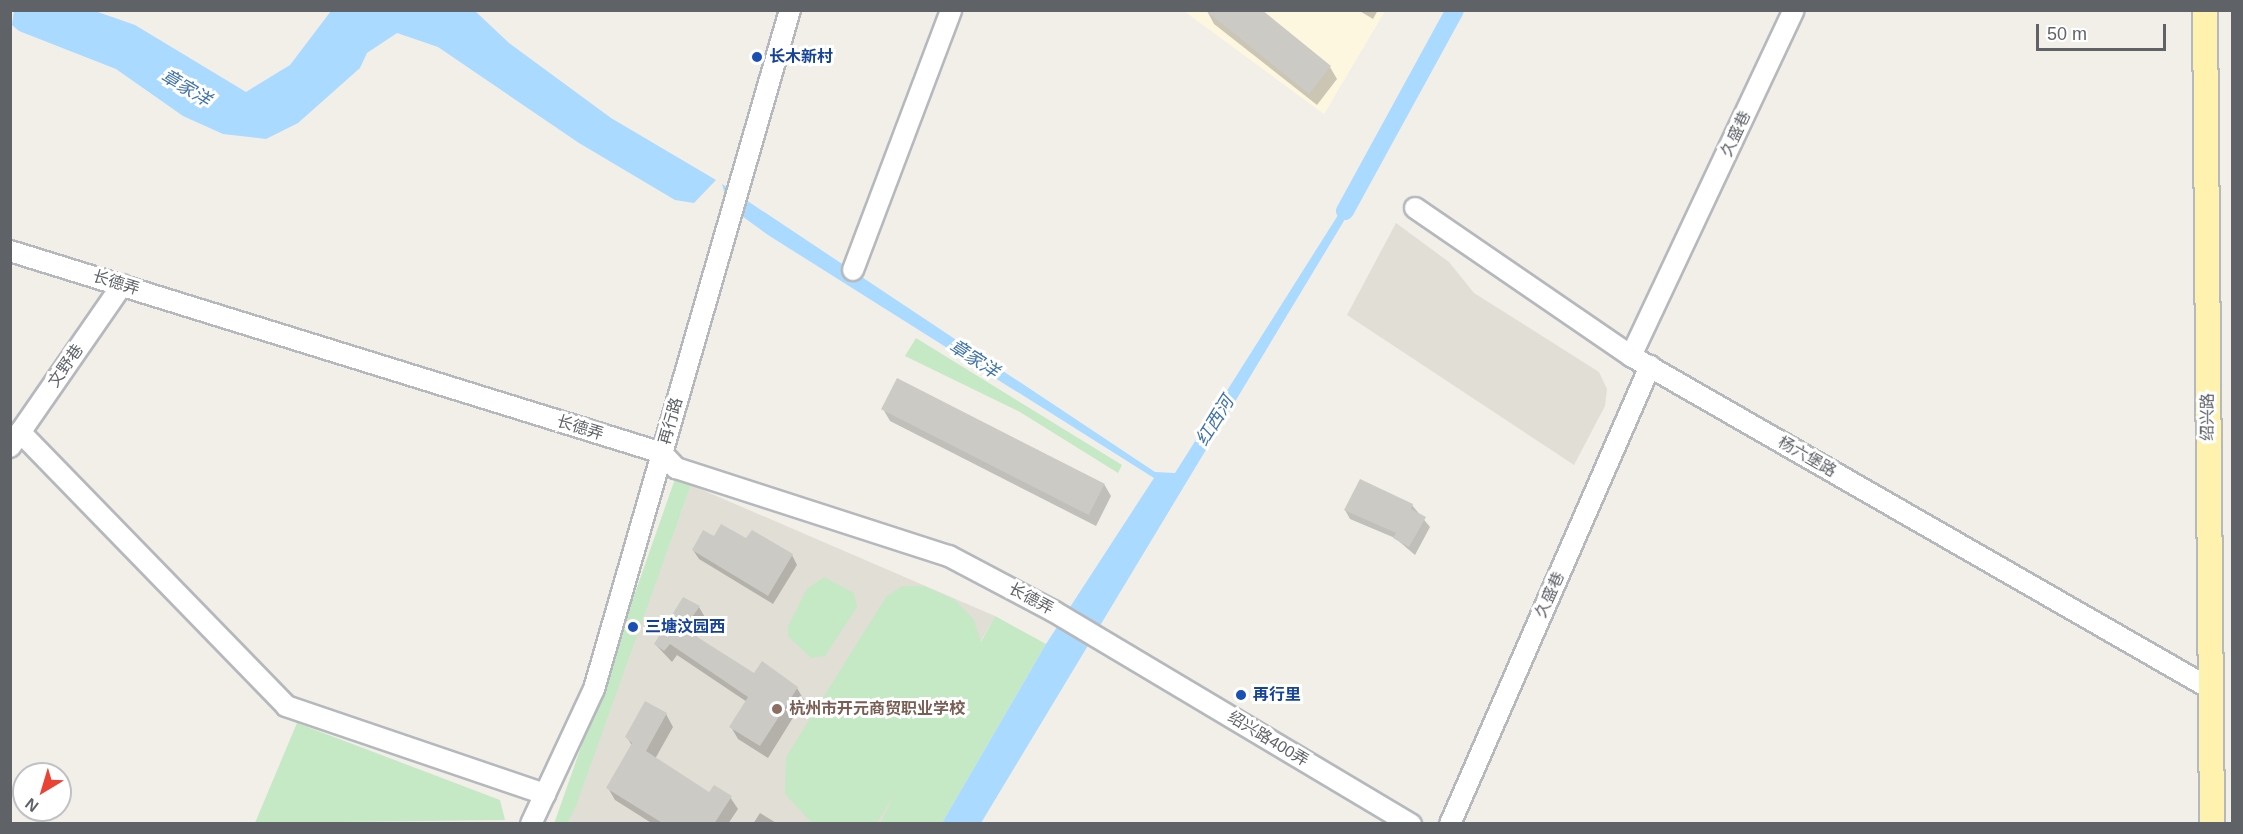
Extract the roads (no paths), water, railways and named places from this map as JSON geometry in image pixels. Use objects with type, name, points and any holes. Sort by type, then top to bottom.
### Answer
[{"type":"main road","name":"绍兴路","points":[[2205,10],[2212,824]]},
{"type":"street","name":"再行路","points":[[531,824],[594,690],[790,10]]},
{"type":"street","points":[[853,270],[951,10]]},
{"type":"street","name":"久盛巷","points":[[1631,356],[1794,10]]},
{"type":"street","name":"杨六堡路","points":[[1415,208],[1631,356],[2211,689]]},
{"type":"street","name":"长德弄","points":[[10,251],[662,453],[676,468],[949,556],[1053,611],[1126,655]]},
{"type":"street","name":"文野巷","points":[[15,439],[122,285]]},
{"type":"street","name":"久盛巷","points":[[1450,824],[1650,366]]},
{"type":"street","points":[[15,439],[286,706],[545,794]]},
{"type":"street","name":"绍兴路400弄","points":[[1126,655],[1411,824]]},
{"type":"water","name":"章家洋","points":[[14,11],[95,11],[135,25],[246,92],[290,65],[331,11],[475,11],[509,43],[611,118],[716,180],[694,203],[675,200],[579,143],[438,47],[397,33],[367,53],[360,68],[298,123],[266,139],[223,134],[183,116],[116,69],[19,31],[12,25]]},
{"type":"water","name":"章家洋","points":[[722,184],[1155,472],[1175,473],[1352,193],[1362,191],[981,823],[942,823],[1046,644],[1154,478],[768,235],[728,206]]},
{"type":"waterway","name":"红西河","points":[[1345,211],[1455,10]]},
{"type":"place","name":"长木新村","points":[[757,57]]},
{"type":"place","name":"三塘汶园西","points":[[633,627]]},
{"type":"place","name":"再行里","points":[[1241,695]]},
{"type":"place","name":"杭州市开元商贸职业学校","points":[[777,709]]}]
